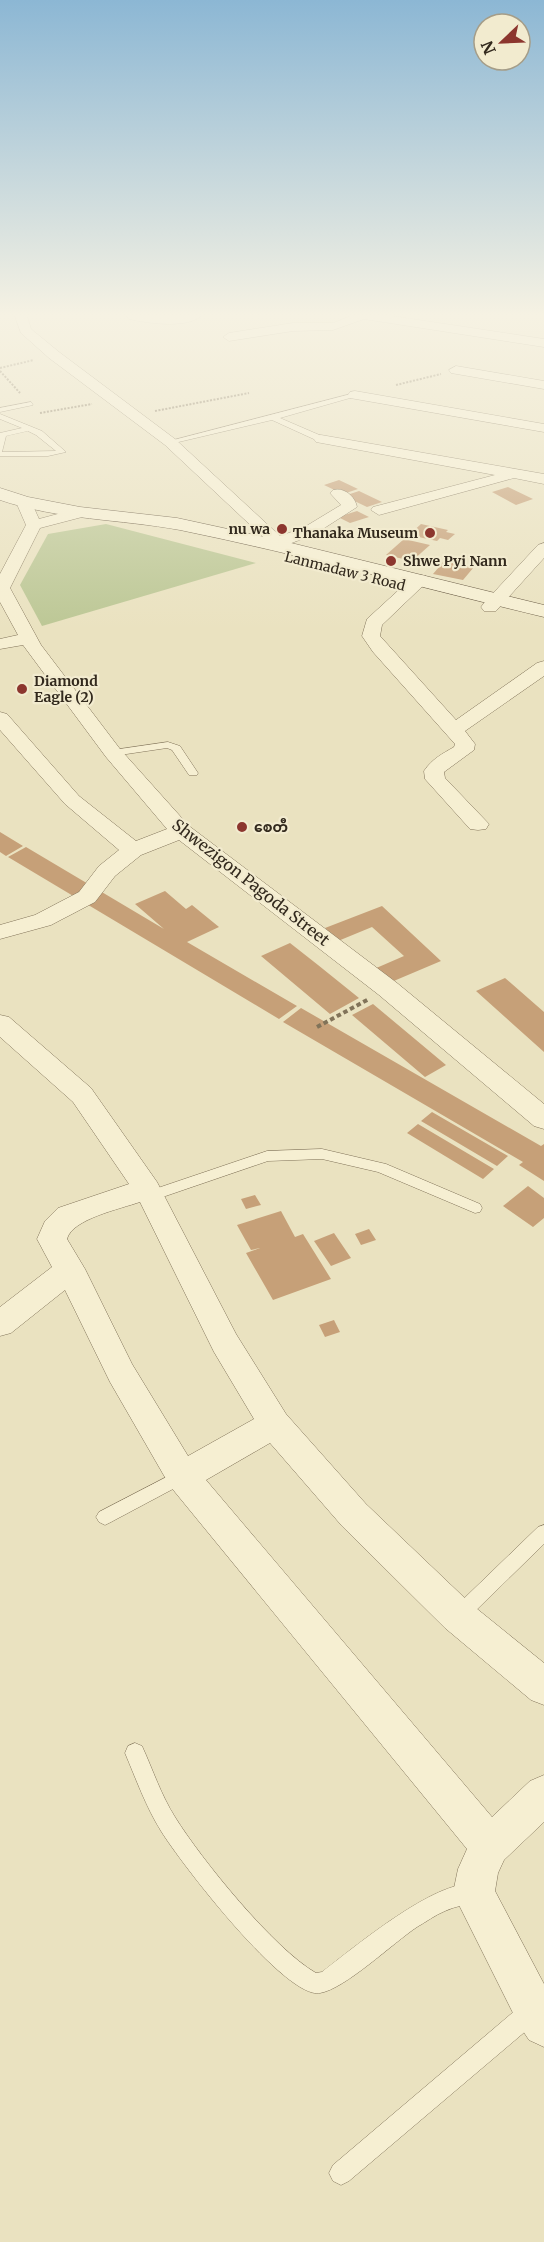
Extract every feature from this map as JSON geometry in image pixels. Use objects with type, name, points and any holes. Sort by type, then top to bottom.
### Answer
[{"type":"main road","name":"Lanmadaw 3 Road","points":[[0,494],[24,502],[80,513],[177,524],[280,544],[416,584]]},
{"type":"main road","name":"Lanmadaw 3 Road","points":[[146,521],[173,531],[494,603],[544,611]]},
{"type":"main road","name":"Lanmadaw 3 Road","points":[[494,603],[544,621]]},
{"type":"street","points":[[142,421],[170,442],[280,544],[309,531],[349,507],[348,501],[338,493]]},
{"type":"street","points":[[500,421],[544,428]]},
{"type":"street","points":[[321,439],[544,479]]},
{"type":"street","points":[[379,510],[515,474]]},
{"type":"street","points":[[24,502],[34,525],[80,513]]},
{"type":"street","name":"Shwezigon Pagoda Street","points":[[34,525],[1,587],[27,638],[113,753],[181,831],[388,989],[544,1119]]},
{"type":"street","points":[[494,603],[544,548]]},
{"type":"street","points":[[416,584],[373,623],[371,636],[379,648],[465,744],[464,750],[441,763],[434,771],[435,779],[478,824]]},
{"type":"street","points":[[0,644],[27,638]]},
{"type":"street","points":[[454,730],[543,669]]},
{"type":"street","points":[[0,718],[72,800],[133,850]]},
{"type":"street","points":[[0,932],[43,920],[87,897],[107,871],[133,850],[181,831]]},
{"type":"street","points":[[0,1023],[82,1095],[149,1193],[225,1343],[274,1424],[354,1515],[458,1616],[544,1687]]},
{"type":"street","points":[[149,1193],[68,1216],[55,1229],[52,1239],[59,1255],[70,1269],[121,1373],[182,1476],[490,1846]]},
{"type":"street","points":[[0,1324],[70,1269]]},
{"type":"street","points":[[182,1476],[274,1424]]},
{"type":"street","points":[[539,2017],[474,1893],[478,1869],[490,1846],[544,1795]]},
{"type":"lane","points":[[10,421],[39,433],[62,452],[48,454],[0,452],[3,435],[28,429]]},
{"type":"lane","points":[[170,442],[262,421]]},
{"type":"lane","points":[[279,421],[321,439]]},
{"type":"lane","points":[[113,753],[168,745],[176,748],[193,773]]},
{"type":"lane","points":[[149,1193],[267,1156],[322,1154],[381,1168],[475,1208]]},
{"type":"lane","points":[[105,1517],[182,1476]]},
{"type":"lane","points":[[458,1616],[544,1533]]},
{"type":"lane","points":[[135,1753],[168,1824],[210,1881],[280,1958],[299,1975],[315,1983],[327,1981],[408,1921],[442,1901],[474,1893]]},
{"type":"lane","points":[[341,2173],[539,2017]]},
{"type":"path","points":[[316,1028],[388,989]]},
{"type":"green space","points":[[106,524],[256,563],[42,626],[20,585],[48,534]]},
{"type":"building","points":[[339,480],[358,489],[343,494],[324,485]]},
{"type":"building","points":[[508,487],[533,499],[516,505],[492,492]]},
{"type":"building","points":[[359,491],[382,502],[367,507],[344,496]]},
{"type":"building","points":[[357,511],[369,517],[350,523],[338,517]]},
{"type":"building","points":[[421,524],[448,530],[446,532],[455,534],[448,540],[440,538],[437,541],[409,535]]},
{"type":"building","points":[[404,539],[430,545],[412,561],[386,555]]},
{"type":"building","points":[[444,561],[474,567],[463,580],[433,574]]},
{"type":"building","points":[[0,832],[23,846],[6,856],[0,852]]},
{"type":"building","points":[[26,847],[164,929],[135,904],[165,891],[186,909],[192,905],[219,927],[187,942],[297,1006],[279,1019],[8,857]]},
{"type":"building","points":[[382,906],[441,961],[389,983],[374,969],[404,956],[372,927],[338,941],[325,928]]},
{"type":"building","points":[[290,943],[359,998],[330,1014],[261,956]]},
{"type":"building","points":[[505,978],[544,1012],[544,1052],[476,991]]},
{"type":"building","points":[[373,1004],[446,1065],[425,1077],[352,1015]]},
{"type":"building","points":[[301,1008],[541,1146],[544,1144],[544,1181],[519,1165],[523,1162],[283,1022]]},
{"type":"building","points":[[432,1112],[508,1156],[497,1166],[421,1121]]},
{"type":"building","points":[[418,1124],[494,1169],[483,1179],[407,1133]]},
{"type":"building","points":[[528,1186],[544,1198],[544,1218],[533,1227],[503,1206]]},
{"type":"building","points":[[255,1195],[261,1205],[246,1209],[241,1199]]},
{"type":"building","points":[[281,1211],[295,1237],[303,1234],[331,1279],[273,1300],[246,1253],[260,1248],[251,1250],[237,1225]]},
{"type":"building","points":[[369,1229],[376,1240],[361,1245],[355,1234]]},
{"type":"building","points":[[334,1233],[351,1258],[331,1266],[314,1241]]},
{"type":"building","points":[[334,1320],[340,1332],[325,1337],[319,1325]]},
{"type":"place","name":"nu wa","points":[[282,529]]},
{"type":"place","name":"Thanaka Museum","points":[[430,533]]},
{"type":"place","name":"Shwe Pyi Nann","points":[[391,561]]},
{"type":"place","name":"Diamond Eagle (2)","points":[[22,689]]},
{"type":"place","name":"စေတီ","points":[[242,827]]}]
